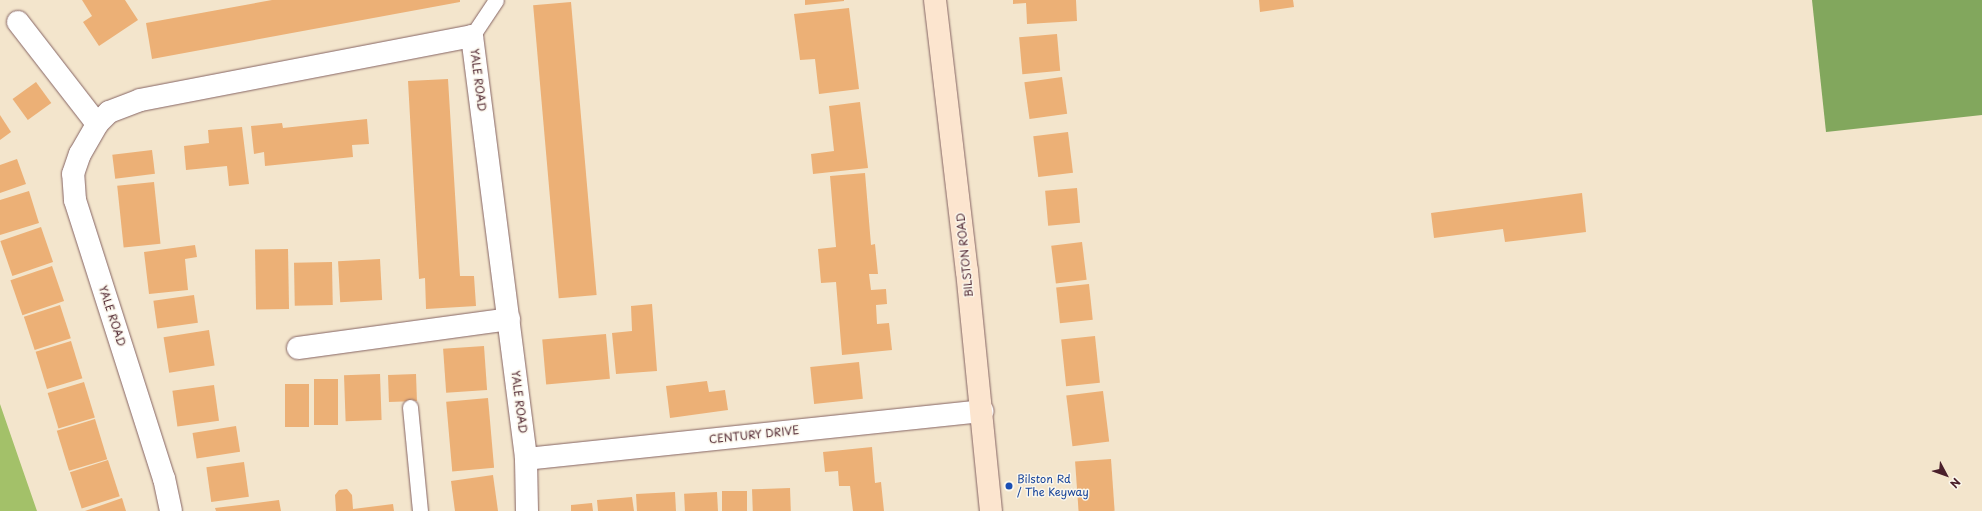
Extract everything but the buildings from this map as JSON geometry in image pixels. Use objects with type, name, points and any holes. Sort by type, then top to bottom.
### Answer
[{"type":"main road","name":"BILSTON ROAD","points":[[935,0],[982,411],[991,511]]},
{"type":"street","points":[[18,22],[97,124]]},
{"type":"street","name":"YALE ROAD","points":[[171,511],[164,479],[75,200],[72,174],[80,154],[97,124],[109,112],[140,100],[472,36],[526,459],[527,511]]},
{"type":"street","points":[[298,348],[509,318]]},
{"type":"street","name":"CENTURY DRIVE","points":[[526,459],[982,411]]},
{"type":"lane","points":[[472,36],[496,0]]},
{"type":"lane","points":[[410,407],[420,511]]},
{"type":"green space","points":[[1812,0],[1982,0],[1982,115],[1826,132]]},
{"type":"green space","points":[[0,404],[20,462],[37,511],[0,511]]},
{"type":"place","name":"Bilston Rd / The Keyway","points":[[1009,486]]}]
